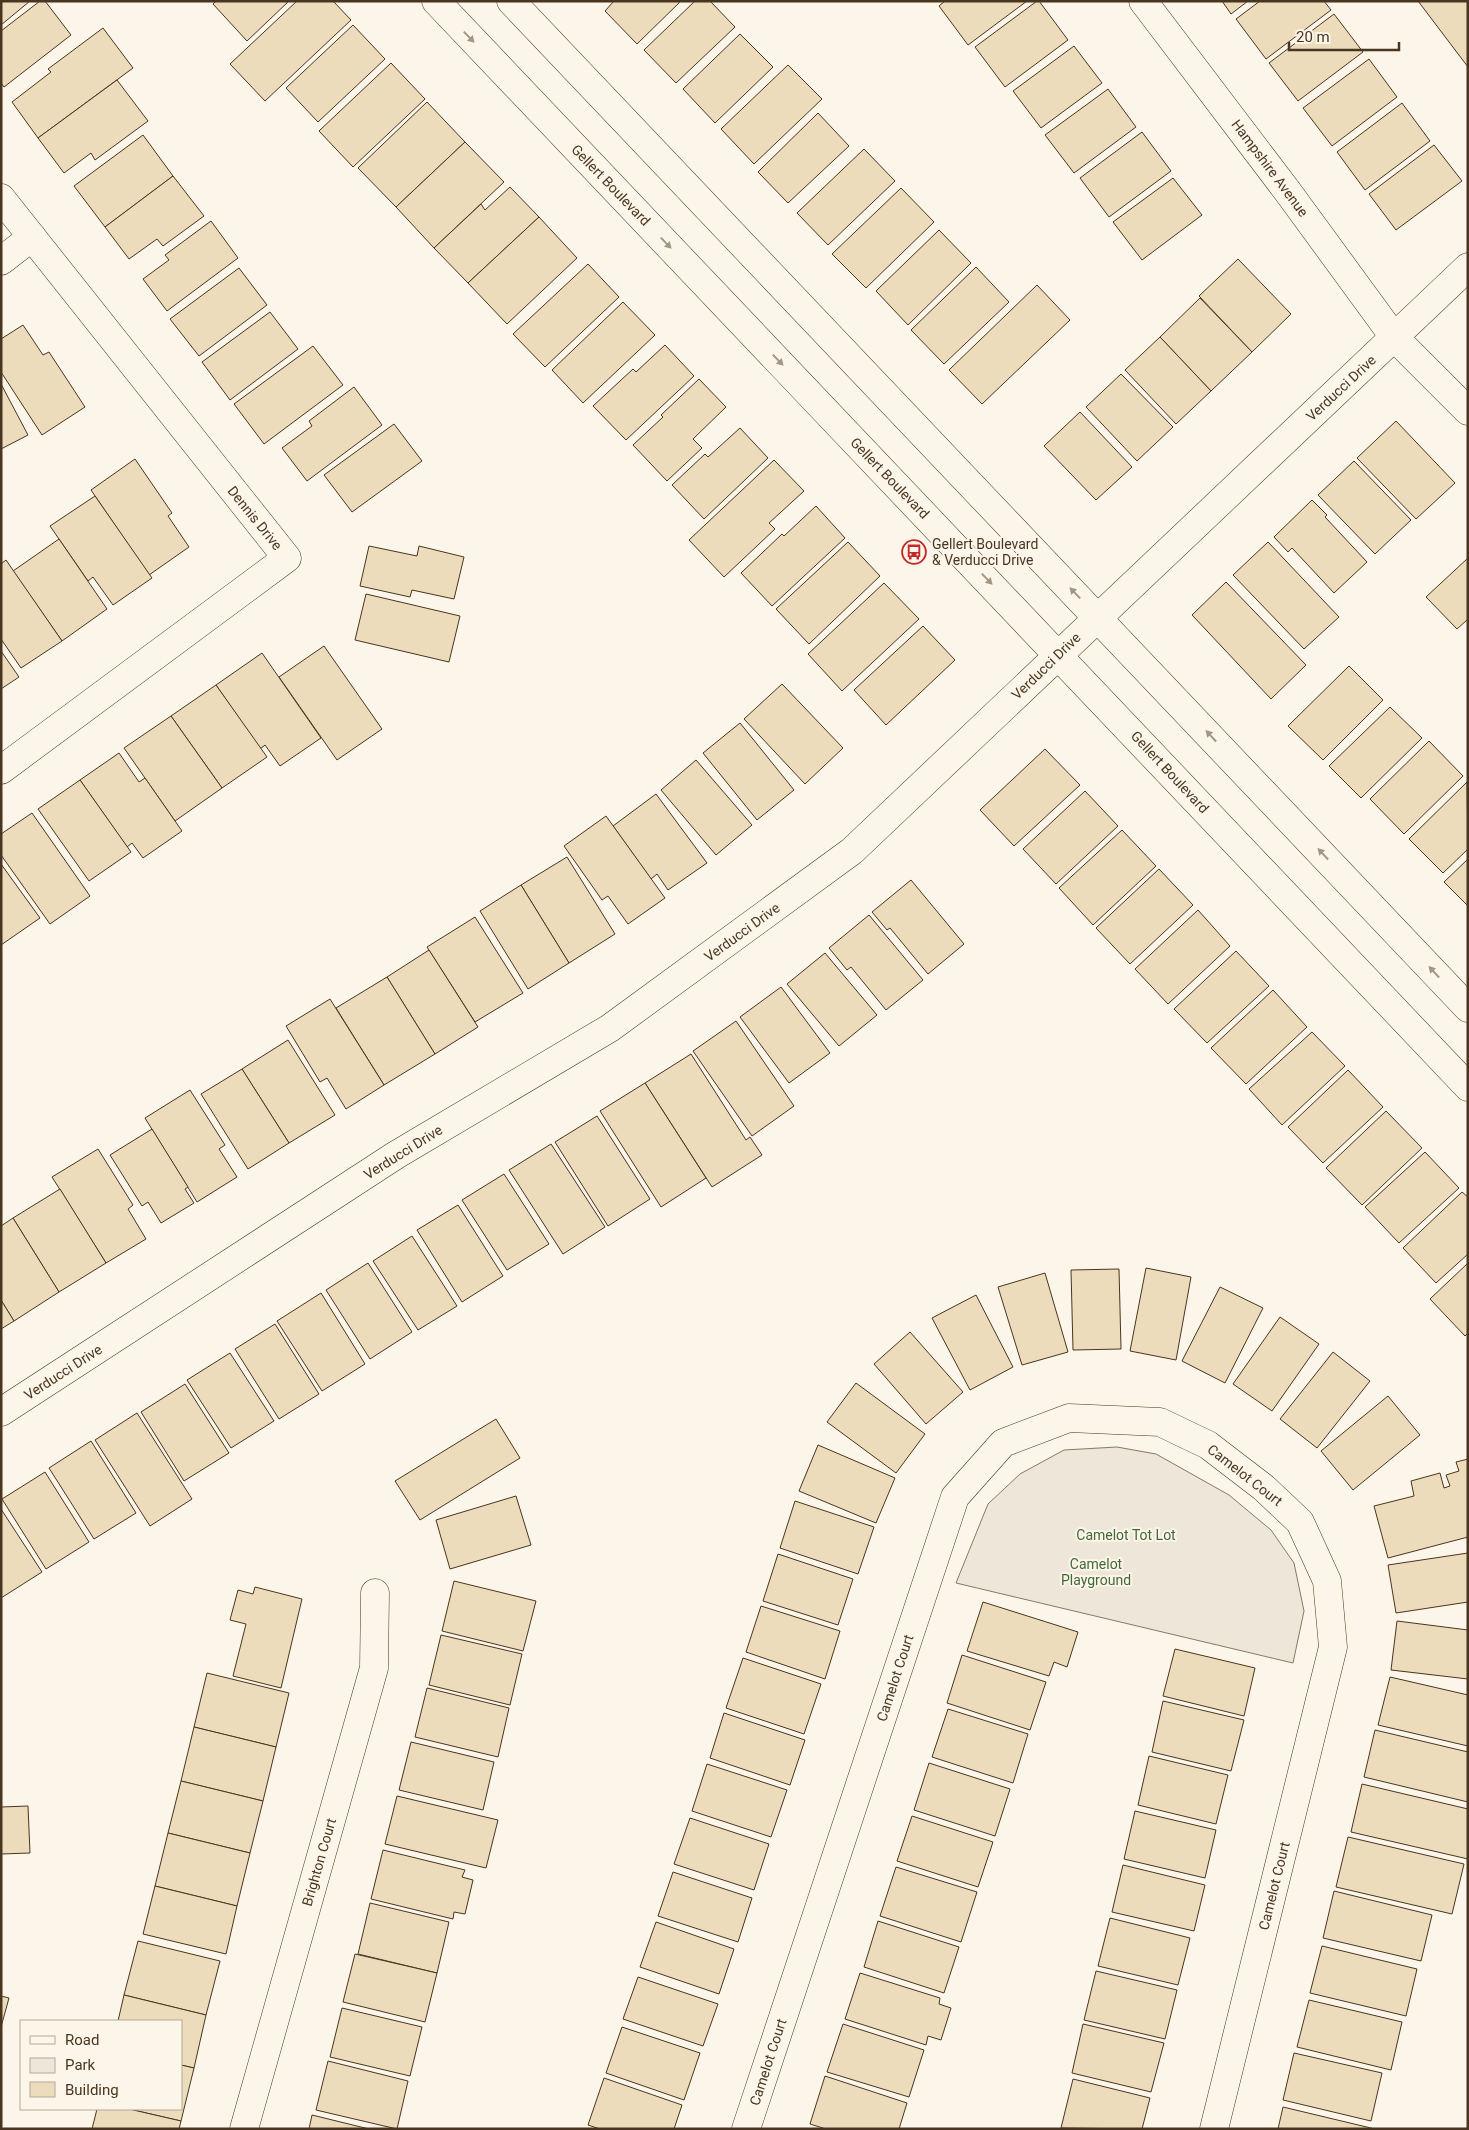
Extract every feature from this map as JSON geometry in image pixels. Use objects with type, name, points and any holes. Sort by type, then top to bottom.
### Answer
[{"type":"street","name":"Gellert Boulevard","points":[[436,1],[1468,1087]]},
{"type":"street","points":[[511,1],[1468,1008]]},
{"type":"street","name":"Hampshire Avenue","points":[[1143,1],[1288,192],[1394,337],[1468,412]]},
{"type":"street","name":"Dennis Drive","points":[[1,198],[287,558],[1,770]]},
{"type":"street","points":[[1,261],[32,237]]},
{"type":"street","name":"Verducci Drive","points":[[1,1412],[396,1155],[610,1028],[852,851],[1468,267]]},
{"type":"street","name":"Camelot Court","points":[[746,2129],[955,1497],[1003,1443],[1068,1418],[1160,1422],[1208,1445],[1264,1488],[1300,1522],[1326,1581],[1333,1647],[1214,2129]]},
{"type":"street","name":"Brighton Court","points":[[244,2129],[374,1668],[375,1593]]},
{"type":"green space","name":"Camelot Tot Lot","points":[[1117,1447],[1156,1454],[1229,1495],[1271,1530],[1294,1563],[1304,1611],[1293,1663],[956,1583],[988,1504],[1020,1474],[1064,1450]]},
{"type":"building","points":[[1,1],[30,1],[1,25]]},
{"type":"building","points":[[40,1],[45,1],[71,35],[4,87],[1,83],[1,31]]},
{"type":"building","points":[[216,1],[289,1],[247,41],[213,4]]},
{"type":"building","points":[[297,1],[333,1],[351,20],[265,101],[230,64]]},
{"type":"building","points":[[614,1],[681,1],[637,44],[605,11]]},
{"type":"building","points":[[695,1],[710,1],[735,27],[676,83],[644,50]]},
{"type":"building","points":[[945,1],[1027,1],[968,45],[939,6]]},
{"type":"building","points":[[1039,1],[1068,40],[1005,87],[975,47]]},
{"type":"building","points":[[1222,1],[1248,1],[1231,14]]},
{"type":"building","points":[[1260,1],[1324,1],[1331,10],[1266,59],[1236,19]]},
{"type":"building","points":[[1418,1],[1468,1],[1468,67]]},
{"type":"building","points":[[1334,14],[1363,52],[1298,101],[1269,63]]},
{"type":"building","points":[[353,25],[385,59],[318,122],[286,88]]},
{"type":"building","points":[[103,28],[133,68],[38,138],[12,102],[51,72],[48,69]]},
{"type":"building","points":[[740,34],[773,67],[715,123],[683,89]]},
{"type":"building","points":[[1074,46],[1102,83],[1041,128],[1013,91]]},
{"type":"building","points":[[1369,59],[1397,97],[1332,146],[1303,108]]},
{"type":"building","points":[[391,63],[425,99],[353,167],[319,131]]},
{"type":"building","points":[[788,65],[822,99],[754,164],[721,129]]},
{"type":"building","points":[[117,80],[148,121],[95,160],[91,153],[64,173],[38,138]]},
{"type":"building","points":[[1108,89],[1136,127],[1074,173],[1045,135]]},
{"type":"building","points":[[427,102],[465,142],[396,207],[358,168]]},
{"type":"building","points":[[1402,103],[1430,141],[1365,190],[1337,152]]},
{"type":"building","points":[[818,113],[849,146],[788,203],[758,172]]},
{"type":"building","points":[[1142,132],[1171,171],[1109,217],[1080,178]]},
{"type":"building","points":[[143,135],[173,176],[105,227],[74,186]]},
{"type":"building","points":[[465,142],[504,182],[434,248],[396,207]]},
{"type":"building","points":[[1434,145],[1462,181],[1396,230],[1369,194]]},
{"type":"building","points":[[864,149],[895,181],[828,245],[797,213]]},
{"type":"building","points":[[173,176],[204,216],[163,246],[157,239],[129,259],[105,227]]},
{"type":"building","points":[[1173,178],[1202,215],[1142,260],[1113,222]]},
{"type":"building","points":[[510,187],[539,217],[468,283],[434,248],[481,204],[485,210]]},
{"type":"building","points":[[901,188],[934,222],[866,288],[832,254]]},
{"type":"building","points":[[539,217],[577,258],[507,324],[468,283]]},
{"type":"building","points":[[211,221],[238,258],[167,311],[143,279],[169,260],[165,255]]},
{"type":"building","points":[[939,230],[971,263],[908,325],[876,291]]},
{"type":"building","points":[[1238,259],[1291,314],[1252,352],[1199,296]]},
{"type":"building","points":[[588,264],[619,297],[545,367],[513,334]]},
{"type":"building","points":[[976,267],[1009,302],[944,364],[911,330]]},
{"type":"building","points":[[239,268],[267,305],[199,356],[170,319]]},
{"type":"building","points":[[1037,285],[1070,320],[982,404],[949,370]]},
{"type":"building","points":[[1200,298],[1252,352],[1211,391],[1160,337]]},
{"type":"building","points":[[623,302],[655,335],[583,403],[552,370]]},
{"type":"building","points":[[270,312],[298,349],[230,400],[202,362]]},
{"type":"building","points":[[23,325],[43,355],[49,352],[85,407],[42,435],[1,372],[1,339]]},
{"type":"building","points":[[1160,337],[1211,391],[1176,424],[1125,370]]},
{"type":"building","points":[[665,345],[694,376],[626,440],[593,406],[633,369],[636,372]]},
{"type":"building","points":[[313,346],[343,385],[264,444],[234,404]]},
{"type":"building","points":[[1121,374],[1173,427],[1137,461],[1086,407]]},
{"type":"building","points":[[699,379],[726,407],[693,439],[702,448],[667,481],[633,445]]},
{"type":"building","points":[[1,384],[28,435],[1,449]]},
{"type":"building","points":[[354,387],[382,425],[307,481],[282,448],[312,426],[309,421]]},
{"type":"building","points":[[1080,412],[1132,467],[1096,500],[1044,446]]},
{"type":"building","points":[[1396,421],[1455,483],[1416,519],[1357,458]]},
{"type":"building","points":[[394,424],[422,461],[352,512],[324,475]]},
{"type":"building","points":[[740,428],[768,458],[704,519],[672,485],[705,454],[708,457]]},
{"type":"building","points":[[135,459],[172,513],[168,516],[189,547],[149,575],[91,490]]},
{"type":"building","points":[[774,460],[804,491],[769,523],[775,529],[724,577],[689,540]]},
{"type":"building","points":[[1354,461],[1411,520],[1375,554],[1318,495]]},
{"type":"building","points":[[95,496],[152,578],[113,605],[93,577],[88,581],[50,526]]},
{"type":"building","points":[[1312,500],[1327,515],[1325,517],[1367,562],[1334,593],[1292,548],[1288,552],[1274,537]]},
{"type":"building","points":[[816,506],[845,538],[772,606],[741,573],[782,534],[784,536]]},
{"type":"building","points":[[59,539],[107,609],[62,641],[13,571]]},
{"type":"building","points":[[848,542],[880,576],[809,644],[776,609]]},
{"type":"building","points":[[1268,542],[1339,617],[1304,649],[1233,575]]},
{"type":"building","points":[[369,546],[417,556],[419,546],[464,557],[454,599],[412,590],[410,597],[360,586]]},
{"type":"building","points":[[1468,558],[1468,619],[1457,629],[1426,597]]},
{"type":"building","points":[[6,560],[62,641],[21,668],[1,639],[1,564]]},
{"type":"building","points":[[1226,582],[1306,665],[1271,699],[1192,615]]},
{"type":"building","points":[[884,583],[919,619],[842,691],[808,654]]},
{"type":"building","points":[[366,594],[460,616],[449,662],[355,640]]},
{"type":"building","points":[[923,626],[955,660],[886,725],[854,690]]},
{"type":"building","points":[[324,646],[382,729],[337,760],[279,677]]},
{"type":"building","points":[[1,651],[19,677],[1,689]]},
{"type":"building","points":[[262,653],[321,738],[280,766],[265,745],[260,749],[216,685]]},
{"type":"building","points":[[1349,666],[1383,700],[1323,760],[1288,726]]},
{"type":"building","points":[[782,684],[843,748],[805,784],[744,719]]},
{"type":"building","points":[[216,685],[267,757],[222,788],[171,716]]},
{"type":"building","points":[[1390,707],[1422,738],[1361,798],[1329,766]]},
{"type":"building","points":[[171,716],[222,788],[175,821],[124,748]]},
{"type":"building","points":[[740,723],[794,790],[757,820],[703,753]]},
{"type":"building","points":[[1429,741],[1463,776],[1404,834],[1370,799]]},
{"type":"building","points":[[1045,749],[1080,785],[1014,846],[980,810]]},
{"type":"building","points":[[119,753],[139,782],[145,778],[182,831],[143,858],[132,843],[127,847],[80,780]]},
{"type":"building","points":[[696,760],[752,825],[716,855],[661,790]]},
{"type":"building","points":[[80,780],[131,852],[89,881],[38,809]]},
{"type":"building","points":[[1467,782],[1468,849],[1443,873],[1409,839]]},
{"type":"building","points":[[1085,791],[1118,826],[1056,884],[1023,849]]},
{"type":"building","points":[[656,794],[707,863],[668,890],[657,874],[651,879],[613,826]]},
{"type":"building","points":[[32,813],[90,896],[50,924],[1,855],[1,834]]},
{"type":"building","points":[[606,816],[665,898],[628,924],[608,896],[602,900],[564,846]]},
{"type":"building","points":[[1122,830],[1156,866],[1093,925],[1059,888]]},
{"type":"building","points":[[567,857],[615,934],[569,963],[521,885]]},
{"type":"building","points":[[1468,859],[1468,906],[1444,882]]},
{"type":"building","points":[[1,864],[40,918],[1,945]]},
{"type":"building","points":[[1159,869],[1193,905],[1130,964],[1096,928]]},
{"type":"building","points":[[911,880],[964,944],[928,974],[890,928],[887,930],[872,912]]},
{"type":"building","points":[[521,885],[569,963],[528,989],[480,911]]},
{"type":"building","points":[[1198,910],[1230,946],[1168,1004],[1135,969]]},
{"type":"building","points":[[869,915],[923,980],[886,1010],[851,967],[847,970],[829,948]]},
{"type":"building","points":[[475,917],[523,993],[475,1022],[427,947]]},
{"type":"building","points":[[429,950],[478,1027],[435,1054],[387,977]]},
{"type":"building","points":[[1236,951],[1269,986],[1207,1043],[1174,1009]]},
{"type":"building","points":[[825,953],[877,1015],[839,1046],[787,984]]},
{"type":"building","points":[[387,977],[435,1054],[384,1085],[336,1008]]},
{"type":"building","points":[[781,987],[830,1053],[789,1083],[740,1017]]},
{"type":"building","points":[[1273,990],[1307,1027],[1246,1084],[1211,1048]]},
{"type":"building","points":[[330,999],[384,1085],[346,1109],[327,1078],[320,1082],[286,1026]]},
{"type":"building","points":[[736,1021],[794,1106],[752,1136],[693,1051]]},
{"type":"building","points":[[1312,1032],[1345,1066],[1282,1125],[1249,1089]]},
{"type":"building","points":[[288,1040],[335,1115],[289,1143],[242,1069]]},
{"type":"building","points":[[691,1054],[746,1140],[750,1137],[762,1155],[712,1187],[645,1083]]},
{"type":"building","points":[[242,1069],[289,1143],[248,1169],[201,1094]]},
{"type":"building","points":[[1348,1070],[1383,1107],[1323,1163],[1288,1127]]},
{"type":"building","points":[[645,1083],[706,1178],[661,1207],[600,1111]]},
{"type":"building","points":[[190,1090],[225,1145],[219,1149],[237,1177],[197,1202],[145,1118]]},
{"type":"building","points":[[1386,1111],[1422,1148],[1362,1205],[1326,1168]]},
{"type":"building","points":[[597,1116],[650,1199],[608,1226],[555,1142]]},
{"type":"building","points":[[152,1129],[188,1187],[185,1189],[194,1203],[161,1223],[148,1202],[142,1206],[110,1155]]},
{"type":"building","points":[[551,1144],[605,1227],[563,1254],[509,1170]]},
{"type":"building","points":[[98,1149],[133,1205],[128,1209],[146,1239],[106,1263],[52,1177]]},
{"type":"building","points":[[1425,1152],[1459,1188],[1399,1243],[1365,1207]]},
{"type":"building","points":[[504,1174],[549,1244],[507,1270],[462,1200]]},
{"type":"building","points":[[60,1189],[106,1263],[59,1292],[13,1218]]},
{"type":"building","points":[[1462,1192],[1468,1197],[1468,1254],[1436,1283],[1403,1248]]},
{"type":"building","points":[[458,1205],[503,1276],[462,1302],[417,1230]]},
{"type":"building","points":[[13,1218],[59,1292],[14,1321],[1,1300],[1,1226]]},
{"type":"building","points":[[412,1236],[457,1306],[418,1330],[373,1261]]},
{"type":"building","points":[[368,1263],[412,1332],[370,1359],[326,1290]]},
{"type":"building","points":[[1468,1263],[1468,1333],[1465,1336],[1430,1299]]},
{"type":"building","points":[[1146,1268],[1191,1277],[1176,1360],[1130,1351]]},
{"type":"building","points":[[1119,1269],[1121,1349],[1073,1350],[1071,1270]]},
{"type":"building","points":[[1045,1273],[1068,1352],[1022,1365],[998,1287]]},
{"type":"building","points":[[1220,1287],[1263,1308],[1225,1383],[1182,1361]]},
{"type":"building","points":[[321,1293],[365,1364],[322,1391],[277,1321]]},
{"type":"building","points":[[976,1295],[1013,1367],[970,1390],[932,1318]]},
{"type":"building","points":[[1,1300],[14,1321],[1,1329]]},
{"type":"building","points":[[1280,1317],[1319,1344],[1272,1411],[1233,1384]]},
{"type":"building","points":[[275,1324],[319,1394],[279,1419],[235,1349]]},
{"type":"building","points":[[910,1332],[963,1392],[926,1424],[874,1364]]},
{"type":"building","points":[[1333,1352],[1370,1381],[1317,1448],[1280,1419]]},
{"type":"building","points":[[230,1353],[274,1421],[231,1448],[187,1380]]},
{"type":"building","points":[[856,1383],[925,1434],[896,1473],[827,1422]]},
{"type":"building","points":[[185,1384],[229,1453],[184,1481],[141,1412]]},
{"type":"building","points":[[1388,1396],[1420,1435],[1353,1490],[1321,1451]]},
{"type":"building","points":[[137,1413],[192,1499],[150,1526],[95,1440]]},
{"type":"building","points":[[496,1419],[520,1458],[420,1520],[395,1481]]},
{"type":"building","points":[[91,1441],[136,1513],[94,1539],[49,1468]]},
{"type":"building","points":[[818,1445],[895,1478],[876,1523],[799,1491]]},
{"type":"building","points":[[1468,1459],[1468,1537],[1388,1558],[1374,1506],[1414,1496],[1411,1481],[1440,1473],[1444,1488],[1450,1486],[1446,1475],[1459,1471],[1456,1462]]},
{"type":"building","points":[[45,1472],[89,1542],[46,1569],[2,1499]]},
{"type":"building","points":[[516,1496],[531,1545],[450,1569],[436,1520]]},
{"type":"building","points":[[795,1501],[874,1527],[858,1574],[780,1548]]},
{"type":"building","points":[[1,1509],[42,1572],[1,1598]]},
{"type":"building","points":[[1468,1553],[1468,1602],[1396,1613],[1388,1565]]},
{"type":"building","points":[[778,1554],[853,1579],[838,1625],[763,1601]]},
{"type":"building","points":[[454,1581],[536,1601],[523,1651],[442,1631]]},
{"type":"building","points":[[255,1587],[302,1599],[281,1688],[233,1676],[246,1624],[230,1620],[238,1590],[253,1594]]},
{"type":"building","points":[[983,1602],[1078,1632],[1067,1667],[1054,1662],[1049,1676],[967,1651]]},
{"type":"building","points":[[761,1606],[840,1631],[825,1679],[746,1652]]},
{"type":"building","points":[[1397,1621],[1468,1630],[1468,1679],[1391,1670]]},
{"type":"building","points":[[441,1635],[522,1654],[510,1705],[429,1685]]},
{"type":"building","points":[[1175,1649],[1255,1668],[1244,1716],[1163,1696]]},
{"type":"building","points":[[962,1655],[1046,1682],[1030,1730],[947,1703]]},
{"type":"building","points":[[743,1658],[821,1684],[804,1734],[726,1708]]},
{"type":"building","points":[[207,1673],[289,1693],[276,1747],[194,1727]]},
{"type":"building","points":[[1390,1677],[1468,1695],[1468,1746],[1378,1725]]},
{"type":"building","points":[[427,1688],[509,1708],[498,1757],[415,1737]]},
{"type":"building","points":[[1163,1701],[1244,1720],[1231,1771],[1152,1752]]},
{"type":"building","points":[[948,1709],[1028,1734],[1013,1783],[932,1757]]},
{"type":"building","points":[[724,1713],[805,1740],[790,1785],[710,1758]]},
{"type":"building","points":[[194,1727],[276,1747],[263,1801],[181,1781]]},
{"type":"building","points":[[1375,1730],[1468,1752],[1468,1802],[1364,1777]]},
{"type":"building","points":[[411,1742],[494,1762],[483,1810],[399,1790]]},
{"type":"building","points":[[1149,1756],[1228,1775],[1216,1824],[1138,1805]]},
{"type":"building","points":[[929,1763],[1010,1789],[995,1836],[914,1810]]},
{"type":"building","points":[[707,1764],[787,1790],[771,1837],[692,1811]]},
{"type":"building","points":[[181,1781],[263,1801],[250,1853],[168,1833]]},
{"type":"building","points":[[1362,1784],[1468,1809],[1468,1859],[1351,1832]]},
{"type":"building","points":[[397,1796],[498,1820],[486,1868],[385,1844]]},
{"type":"building","points":[[28,1806],[30,1853],[1,1854],[1,1807]]},
{"type":"building","points":[[1135,1811],[1216,1830],[1205,1878],[1124,1859]]},
{"type":"building","points":[[912,1816],[993,1842],[978,1887],[897,1861]]},
{"type":"building","points":[[690,1818],[769,1844],[754,1890],[674,1864]]},
{"type":"building","points":[[168,1833],[250,1853],[237,1906],[155,1886]]},
{"type":"building","points":[[1348,1837],[1464,1864],[1452,1914],[1336,1887]]},
{"type":"building","points":[[383,1850],[465,1870],[462,1877],[473,1880],[465,1914],[454,1912],[453,1919],[371,1899]]},
{"type":"building","points":[[1123,1865],[1205,1885],[1194,1931],[1112,1912]]},
{"type":"building","points":[[896,1867],[977,1892],[961,1942],[880,1916]]},
{"type":"building","points":[[673,1872],[752,1898],[738,1942],[658,1916]]},
{"type":"building","points":[[155,1886],[237,1906],[226,1954],[143,1934]]},
{"type":"building","points":[[1334,1891],[1432,1915],[1421,1961],[1323,1938]]},
{"type":"building","points":[[370,1903],[449,1922],[437,1973],[358,1954]]},
{"type":"building","points":[[1110,1918],[1190,1938],[1178,1985],[1098,1966]]},
{"type":"building","points":[[878,1921],[959,1947],[944,1993],[864,1967]]},
{"type":"building","points":[[656,1922],[734,1949],[719,1994],[640,1967]]},
{"type":"building","points":[[138,1941],[220,1961],[206,2015],[124,1995]]},
{"type":"building","points":[[1322,1946],[1417,1969],[1406,2016],[1310,1993]]},
{"type":"building","points":[[355,1954],[437,1973],[425,2022],[343,2002]]},
{"type":"building","points":[[1096,1971],[1177,1990],[1165,2039],[1084,2020]]},
{"type":"building","points":[[860,1973],[940,1998],[939,2004],[951,2008],[941,2040],[928,2036],[926,2045],[845,2019]]},
{"type":"building","points":[[638,1977],[718,2004],[703,2046],[623,2019]]},
{"type":"building","points":[[124,1995],[206,2015],[194,2068],[182,2065],[182,2020],[118,2020]]},
{"type":"building","points":[[1,1996],[9,1998],[1,2027]]},
{"type":"building","points":[[1309,2000],[1402,2022],[1391,2070],[1297,2047]]},
{"type":"building","points":[[342,2008],[422,2027],[410,2076],[330,2057]]},
{"type":"building","points":[[843,2024],[924,2050],[909,2097],[827,2072]]},
{"type":"building","points":[[1083,2024],[1164,2043],[1151,2092],[1072,2073]]},
{"type":"building","points":[[622,2027],[700,2053],[684,2100],[606,2073]]},
{"type":"building","points":[[1294,2053],[1382,2073],[1371,2121],[1283,2100]]},
{"type":"building","points":[[328,2061],[408,2081],[397,2129],[316,2110]]},
{"type":"building","points":[[182,2065],[194,2068],[181,2121],[133,2110],[182,2110]]},
{"type":"building","points":[[825,2076],[907,2103],[899,2129],[826,2129],[810,2124]]},
{"type":"building","points":[[604,2078],[682,2105],[674,2129],[600,2129],[588,2125]]},
{"type":"building","points":[[1073,2079],[1150,2098],[1142,2129],[1061,2128]]},
{"type":"building","points":[[1283,2107],[1375,2129],[1278,2129]]},
{"type":"building","points":[[97,2110],[133,2110],[181,2121],[179,2129],[92,2129]]},
{"type":"building","points":[[312,2115],[369,2129],[309,2129]]},
{"type":"place","name":"Gellert Boulevard & Verducci Drive","points":[[914,552]]},
{"type":"park label","name":"Camelot Playground","points":[[1096,1572]]}]
